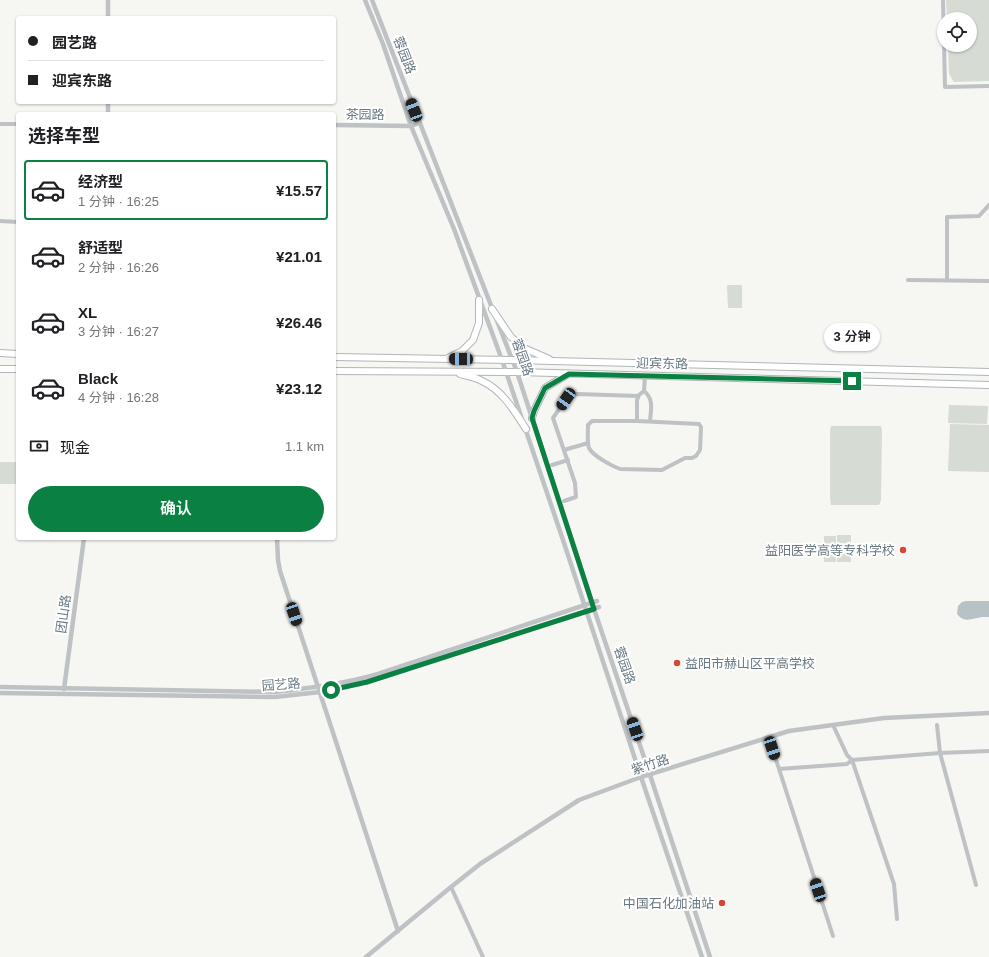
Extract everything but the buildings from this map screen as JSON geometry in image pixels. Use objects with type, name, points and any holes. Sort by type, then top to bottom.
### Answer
[{"type":"highway","points":[[445,372],[446,359],[462,351],[474,340],[479,323],[479,300]]},
{"type":"highway","points":[[492,309],[511,336],[526,349],[554,361]]},
{"type":"highway","points":[[0,354],[16,354]]},
{"type":"highway","name":"迎宾东路","points":[[336,357],[581,361],[989,372]]},
{"type":"highway","points":[[580,374],[581,361]]},
{"type":"highway","points":[[806,367],[806,380]]},
{"type":"highway","points":[[0,369],[16,369]]},
{"type":"highway","name":"迎宾东路","points":[[336,371],[517,372],[989,385]]},
{"type":"highway","points":[[453,372],[481,380],[497,390],[512,407],[526,429]]},
{"type":"highway","points":[[532,418],[545,388],[569,374]]},
{"type":"street","points":[[108,0],[108,16]]},
{"type":"street","name":"蓉园路","points":[[366,0],[412,126],[454,230],[502,360],[702,957]]},
{"type":"street","name":"蓉园路","points":[[372,0],[517,372],[710,957]]},
{"type":"street","points":[[943,0],[945,87],[989,86]]},
{"type":"street","name":"茶园路","points":[[336,125],[412,126],[419,123]]},
{"type":"street","points":[[0,124],[16,124]]},
{"type":"street","points":[[947,280],[947,217],[979,216],[989,206]]},
{"type":"street","points":[[0,221],[16,222]]},
{"type":"street","points":[[908,280],[989,280]]},
{"type":"street","points":[[644,391],[645,376]]},
{"type":"street","points":[[637,421],[638,394],[644,391]]},
{"type":"street","points":[[644,391],[648,394],[651,400],[650,421]]},
{"type":"street","points":[[564,500],[576,498],[575,483],[553,418],[566,399],[577,394],[638,396]]},
{"type":"street","points":[[592,421],[637,421],[699,424],[701,427],[700,450],[696,456],[686,458],[662,470],[620,469],[593,453],[588,447],[588,426],[592,421]]},
{"type":"street","points":[[564,450],[588,443]]},
{"type":"street","points":[[552,465],[568,460]]},
{"type":"street","name":"团山路","points":[[63,694],[84,540]]},
{"type":"street","points":[[277,540],[280,571],[398,931]]},
{"type":"street","name":"园艺路","points":[[0,687],[275,692],[319,689],[378,674],[597,601]]},
{"type":"street","name":"园艺路","points":[[0,693],[275,697],[367,682],[599,607]]},
{"type":"street","name":"紫竹路","points":[[366,957],[480,864],[579,800],[641,777],[789,731],[884,718],[989,712]]},
{"type":"street","points":[[833,725],[847,755],[852,760],[894,884],[897,919]]},
{"type":"street","points":[[937,725],[940,753],[976,885]]},
{"type":"street","points":[[769,738],[832,936]]},
{"type":"street","points":[[779,769],[847,764],[852,760],[940,753],[989,751]]},
{"type":"street","points":[[451,887],[483,957]]},
{"type":"shaded area","points":[[946,0],[989,0],[989,81],[954,82],[949,74],[948,52],[977,52],[977,12],[947,12]]},
{"type":"shaded area","points":[[727,285],[742,285],[742,308],[728,308]]},
{"type":"shaded area","points":[[949,405],[988,406],[987,424],[948,423]]},
{"type":"shaded area","points":[[950,424],[989,425],[989,472],[948,471]]},
{"type":"shaded area","points":[[831,426],[881,426],[881,500],[879,505],[831,505]]},
{"type":"shaded area","points":[[0,462],[16,462],[16,484],[0,484]]},
{"type":"shaded area","points":[[837,535],[851,535],[851,562],[837,562]]},
{"type":"shaded area","points":[[824,536],[836,536],[836,562],[824,562]]},
{"type":"shaded area","points":[[989,601],[989,617],[966,620],[960,617],[957,614],[958,606],[962,602]]},
{"type":"place","name":"益阳医学高等专科学校","points":[[903,550]]},
{"type":"place","name":"益阳市赫山区平高学校","points":[[677,663]]},
{"type":"place","name":"中国石化加油站","points":[[722,903]]},
{"type":"route","points":[[331,690],[367,682],[594,609],[532,418],[545,388],[569,374],[852,381]]}]
